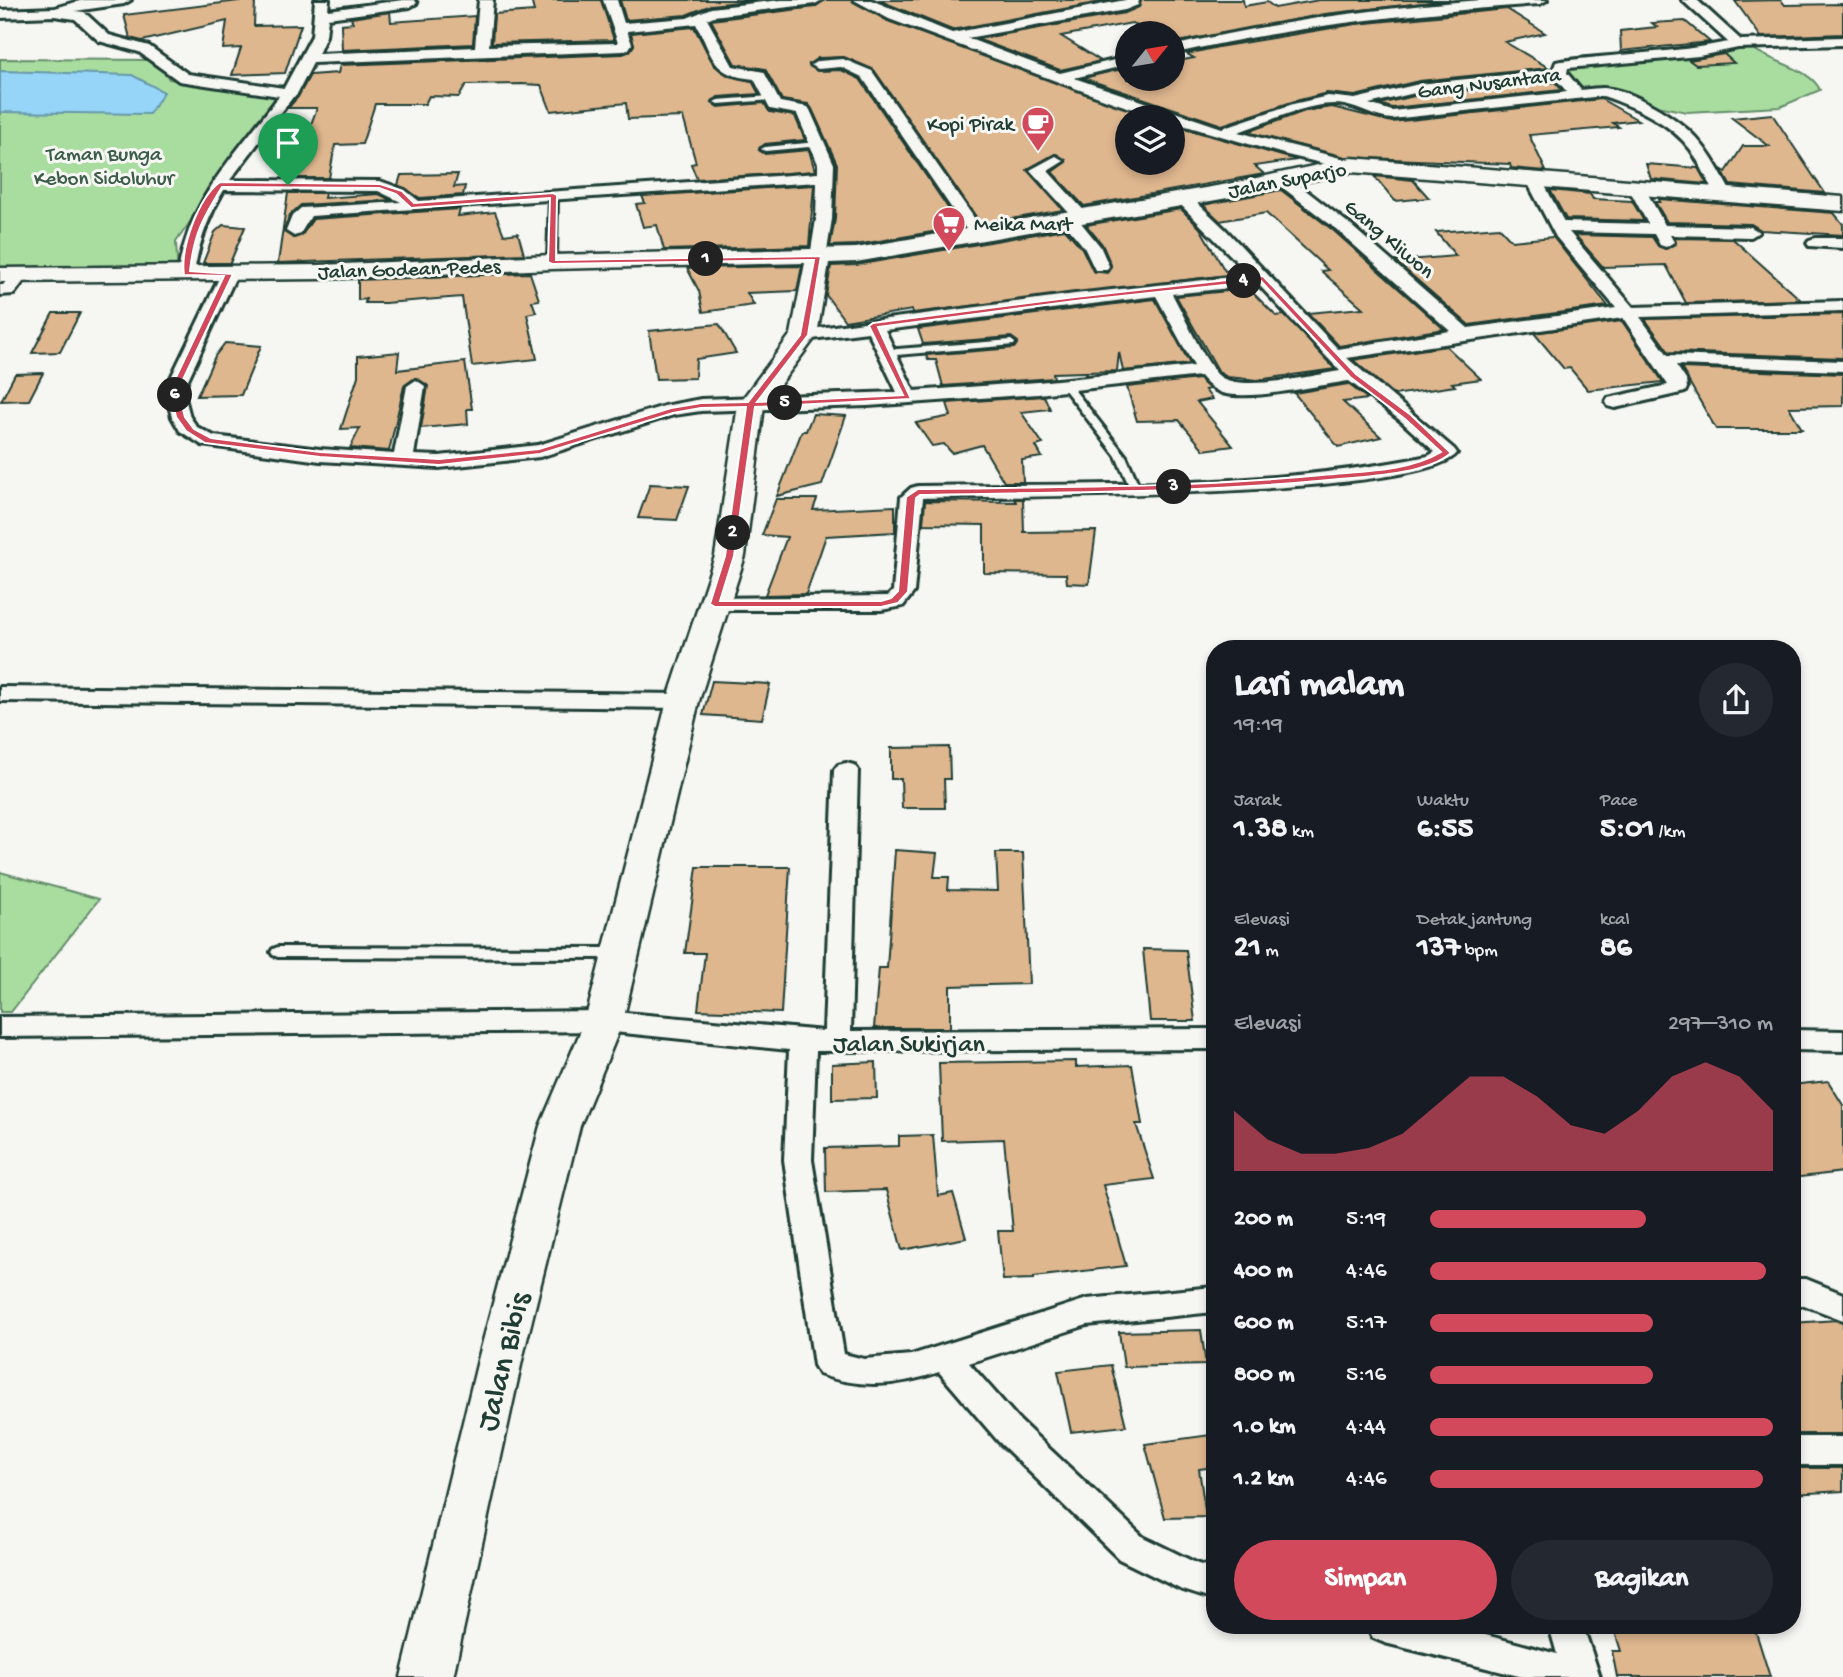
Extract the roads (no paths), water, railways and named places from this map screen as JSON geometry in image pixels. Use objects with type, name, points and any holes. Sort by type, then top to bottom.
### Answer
[{"type":"main road","name":"Jalan Suparjo","points":[[818,257],[889,251],[1283,181],[1351,166],[1843,204]]},
{"type":"main road","name":"Jalan Godean-Pedes","points":[[10,274],[229,274],[552,262],[818,257]]},
{"type":"main road","points":[[751,405],[804,335],[818,257]]},
{"type":"main road","name":"Jalan Bibis","points":[[427,1677],[501,1356],[561,1126],[598,1035],[683,701],[730,556],[751,405]]},
{"type":"street","points":[[54,12],[87,3],[124,0]]},
{"type":"street","points":[[482,50],[486,0]]},
{"type":"street","points":[[308,59],[482,50],[617,48],[625,44],[610,0]]},
{"type":"street","points":[[621,27],[682,23],[711,12],[815,0]]},
{"type":"street","points":[[861,0],[894,16],[1186,121],[1351,166]]},
{"type":"street","points":[[951,37],[1125,6],[1133,2],[1132,0]]},
{"type":"street","points":[[1185,47],[1228,36],[1344,19],[1461,4],[1541,0]]},
{"type":"street","points":[[1689,0],[1738,44]]},
{"type":"street","points":[[186,273],[189,243],[202,213],[220,185],[291,93],[320,34],[322,7],[410,3]]},
{"type":"street","points":[[0,14],[54,12],[79,15],[104,38],[144,49],[184,78],[291,93]]},
{"type":"street","points":[[700,18],[727,69],[735,74],[759,75],[770,98],[780,108],[803,110],[826,163],[824,219],[818,257]]},
{"type":"street","points":[[1576,93],[1560,74],[1559,68],[1567,62],[1699,52],[1738,44],[1843,41]]},
{"type":"street","points":[[818,65],[843,63],[867,74],[978,235]]},
{"type":"street","points":[[1062,77],[1115,64]]},
{"type":"street","points":[[1355,103],[1419,88],[1560,74]]},
{"type":"street","name":"Gang Nusantara","points":[[1224,132],[1324,101],[1342,100],[1355,103],[1371,112],[1392,115],[1604,92],[1620,97],[1683,132],[1694,144],[1724,194]]},
{"type":"street","points":[[1056,161],[1038,170],[1074,217],[1101,266]]},
{"type":"street","points":[[294,231],[300,216],[307,211],[825,177]]},
{"type":"street","points":[[1533,178],[1559,227],[1628,312],[1677,380],[1678,388],[1615,402]]},
{"type":"street","name":"Gang Kliwon","points":[[1283,181],[1352,235],[1464,334]]},
{"type":"street","points":[[220,185],[380,186],[399,193],[411,201],[411,206]]},
{"type":"street","points":[[1636,187],[1669,247]]},
{"type":"street","points":[[715,604],[881,604],[895,601],[903,592],[911,497],[918,492],[1234,486],[1334,478],[1416,465],[1446,454],[1444,448],[1408,417],[1353,375],[1183,198]]},
{"type":"street","points":[[1559,227],[1751,232]]},
{"type":"street","points":[[1815,243],[1843,243]]},
{"type":"street","points":[[0,290],[8,290],[10,274]]},
{"type":"street","points":[[229,274],[174,390],[181,417],[190,431],[209,441],[320,455],[439,462],[540,451],[671,410],[729,403],[751,405],[908,397],[1066,385],[1207,370]]},
{"type":"street","points":[[804,335],[1263,279]]},
{"type":"street","points":[[1161,290],[1209,376],[1233,390],[1353,375]]},
{"type":"street","points":[[1334,355],[1628,312],[1843,306]]},
{"type":"street","points":[[873,326],[908,397]]},
{"type":"street","points":[[1662,360],[1729,360],[1843,366]]},
{"type":"street","points":[[404,460],[416,386]]},
{"type":"street","points":[[0,694],[683,701]]},
{"type":"street","points":[[837,1041],[846,770]]},
{"type":"street","name":"Jalan Sukirjan","points":[[0,1027],[598,1035],[803,1041],[1206,1039]]},
{"type":"street","points":[[1801,1040],[1843,1041]]},
{"type":"street","points":[[803,1041],[798,1160],[830,1365],[864,1372],[911,1368],[1087,1312],[1206,1300]]},
{"type":"street","points":[[1801,1292],[1843,1307]]},
{"type":"street","points":[[944,1356],[1009,1431],[1131,1548],[1192,1578],[1206,1582]]},
{"type":"street","points":[[1801,1451],[1843,1451]]},
{"type":"street","points":[[1417,1634],[1535,1663],[1573,1677]]},
{"type":"street","points":[[1569,1634],[1582,1677]]},
{"type":"lane","points":[[718,102],[770,98]]},
{"type":"lane","points":[[765,149],[817,144]]},
{"type":"lane","points":[[552,262],[553,195]]},
{"type":"lane","points":[[885,353],[1011,342]]},
{"type":"lane","points":[[1066,385],[1121,456],[1135,488]]},
{"type":"lane","points":[[278,952],[620,953]]},
{"type":"water","points":[[0,71],[132,75],[164,92],[149,114],[0,112]]},
{"type":"place","name":"Kopi Pirak","points":[[1038,153]]},
{"type":"place","name":"Meika Mart","points":[[949,253]]},
{"type":"park label","name":"Taman Bunga Kebon Sidoluhur","points":[[104,165]]}]
